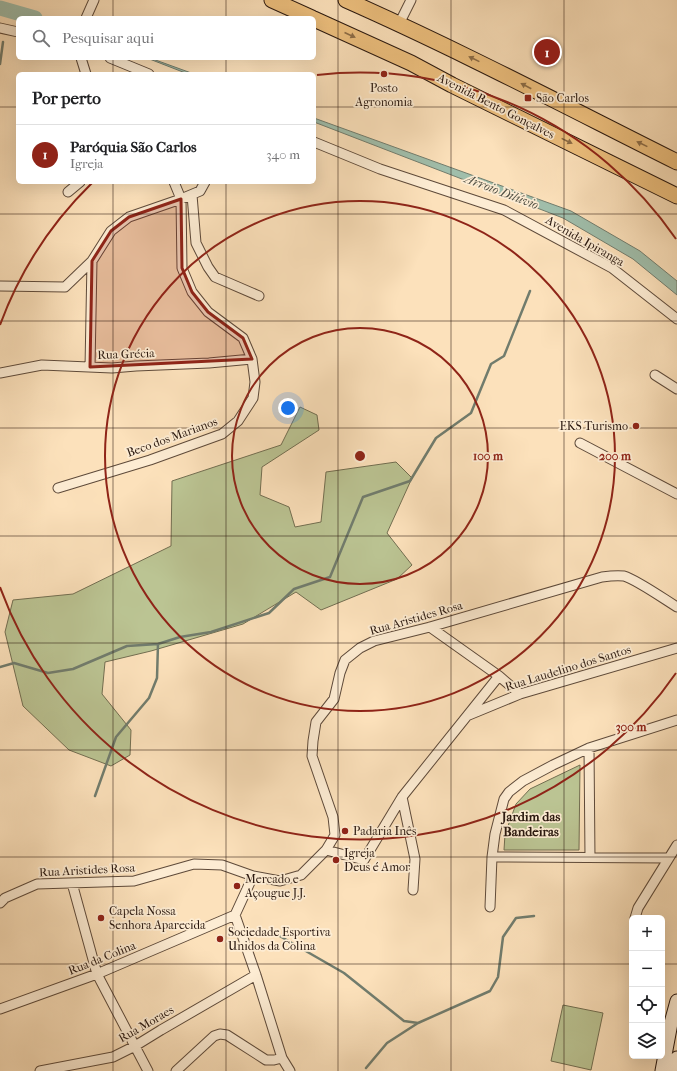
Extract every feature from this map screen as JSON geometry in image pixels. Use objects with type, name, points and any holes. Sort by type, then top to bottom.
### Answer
[{"type":"main road","name":"Avenida Bento Gonçalves","points":[[272,0],[308,16]]},
{"type":"main road","points":[[346,0],[509,76],[677,162]]},
{"type":"main road","name":"Avenida Bento Gonçalves","points":[[316,19],[411,63],[452,85],[677,196]]},
{"type":"main road","points":[[662,1071],[666,1022],[677,1001]]},
{"type":"main road","points":[[675,1071],[677,1058]]},
{"type":"street","points":[[87,16],[94,0]]},
{"type":"street","points":[[400,24],[411,0]]},
{"type":"street","points":[[0,28],[16,32]]},
{"type":"street","points":[[82,60],[85,72]]},
{"type":"street","points":[[115,60],[144,72]]},
{"type":"street","name":"Avenida Ipiranga","points":[[316,143],[380,169],[504,210],[612,268],[677,319]]},
{"type":"street","points":[[68,192],[78,184]]},
{"type":"street","name":"Beco dos Marianos","points":[[58,488],[150,460],[222,434],[238,421],[253,398],[255,382],[252,359],[243,338],[208,312],[192,292],[182,268],[181,199],[175,184]]},
{"type":"street","points":[[0,286],[65,287],[92,261],[111,231],[129,217],[192,195],[200,191],[204,184]]},
{"type":"street","points":[[192,195],[196,243],[208,267],[215,277],[259,296]]},
{"type":"street","points":[[90,367],[92,261]]},
{"type":"street","name":"Rua Grécia","points":[[0,373],[42,365],[112,368],[209,363],[252,359]]},
{"type":"street","points":[[655,374],[677,389]]},
{"type":"street","points":[[580,443],[677,494]]},
{"type":"street","name":"Rua Aristides Rosa","points":[[2,900],[38,884],[134,881],[194,864],[222,865],[253,876],[280,881],[301,875],[326,850],[335,835],[333,817],[312,756],[312,741],[316,722],[334,699],[340,673],[345,660],[360,648],[374,641],[430,627],[602,577],[615,575],[634,581],[677,607]]},
{"type":"street","points":[[430,627],[499,676],[520,694]]},
{"type":"street","name":"Rua Laudelino dos Santos","points":[[468,716],[520,694],[677,648]]},
{"type":"street","name":"Rua Laudelino dos Santos","points":[[326,850],[364,860],[402,797],[499,676]]},
{"type":"street","points":[[490,907],[492,857],[499,818],[504,799],[509,792],[522,781],[589,748],[677,720]]},
{"type":"street","points":[[589,748],[590,857]]},
{"type":"street","points":[[402,797],[415,859],[414,890]]},
{"type":"street","points":[[636,915],[638,908],[677,845]]},
{"type":"street","points":[[492,857],[668,858]]},
{"type":"street","points":[[253,876],[235,915],[256,975],[282,1058],[290,1071]]},
{"type":"street","points":[[72,883],[97,974],[148,1071]]},
{"type":"street","name":"Rua da Colina","points":[[0,1009],[97,974],[235,915]]},
{"type":"street","name":"Rua Moraes","points":[[40,1071],[112,1056],[135,1046],[256,975]]},
{"type":"street","points":[[176,1071],[214,1036],[220,1034],[227,1035],[266,1060],[282,1058]]},
{"type":"highlighted area","points":[[181,199],[182,268],[192,292],[208,312],[243,338],[252,359],[90,367],[92,261],[111,231],[129,217]]},
{"type":"green space","points":[[300,407],[317,415],[319,430],[262,467],[260,495],[289,507],[295,527],[321,522],[326,472],[396,462],[412,478],[387,533],[412,565],[397,579],[321,610],[296,592],[243,624],[151,651],[105,662],[102,694],[131,730],[130,755],[111,766],[69,750],[23,706],[5,632],[13,600],[73,594],[171,546],[172,481],[281,445]]},
{"type":"green space","points":[[580,765],[579,850],[504,850],[505,834],[516,804],[530,789]]},
{"type":"green space","points":[[563,1005],[603,1013],[591,1070],[551,1061]]},
{"type":"water","points":[[152,60],[188,72],[183,72]]},
{"type":"water","name":"Arroio Dilúvio","points":[[316,119],[571,211],[640,251],[677,281],[677,295],[633,259],[563,218],[316,123]]},
{"type":"waterway","name":"Arroio Dilúvio","points":[[0,8],[28,16]]},
{"type":"waterway","points":[[0,64],[3,42]]},
{"type":"waterway","points":[[0,667],[14,663],[48,673],[73,669],[127,646],[158,644],[180,637],[211,632],[269,613],[294,589],[330,577],[363,497],[410,481],[436,438],[471,413],[491,364],[504,356],[530,291]]},
{"type":"waterway","points":[[95,796],[116,737],[149,698],[157,678],[158,644]]},
{"type":"waterway","points":[[271,931],[344,973],[404,1021],[418,1023],[490,991],[498,977],[503,937],[516,918],[534,916]]},
{"type":"waterway","points":[[366,1068],[387,1043],[418,1023]]},
{"type":"place","name":"Paróquia São Carlos","points":[[547,52]]},
{"type":"place","name":"Posto Agronomia","points":[[384,74]]},
{"type":"place","name":"São Carlos","points":[[528,98]]},
{"type":"place","name":"EKS Turismo","points":[[636,426]]},
{"type":"place","name":"Padaria Inês","points":[[345,831]]},
{"type":"place","name":"Igreja Deus é Amor","points":[[336,860]]},
{"type":"place","name":"Mercado e Açougue J.J.","points":[[237,886]]},
{"type":"place","name":"Capela Nossa Senhora Aparecida","points":[[101,918]]},
{"type":"place","name":"Sociedade Esportiva Unidos da Colina","points":[[220,939]]},
{"type":"district","name":"Jardim das Bandeiras","points":[[531,824]]}]
